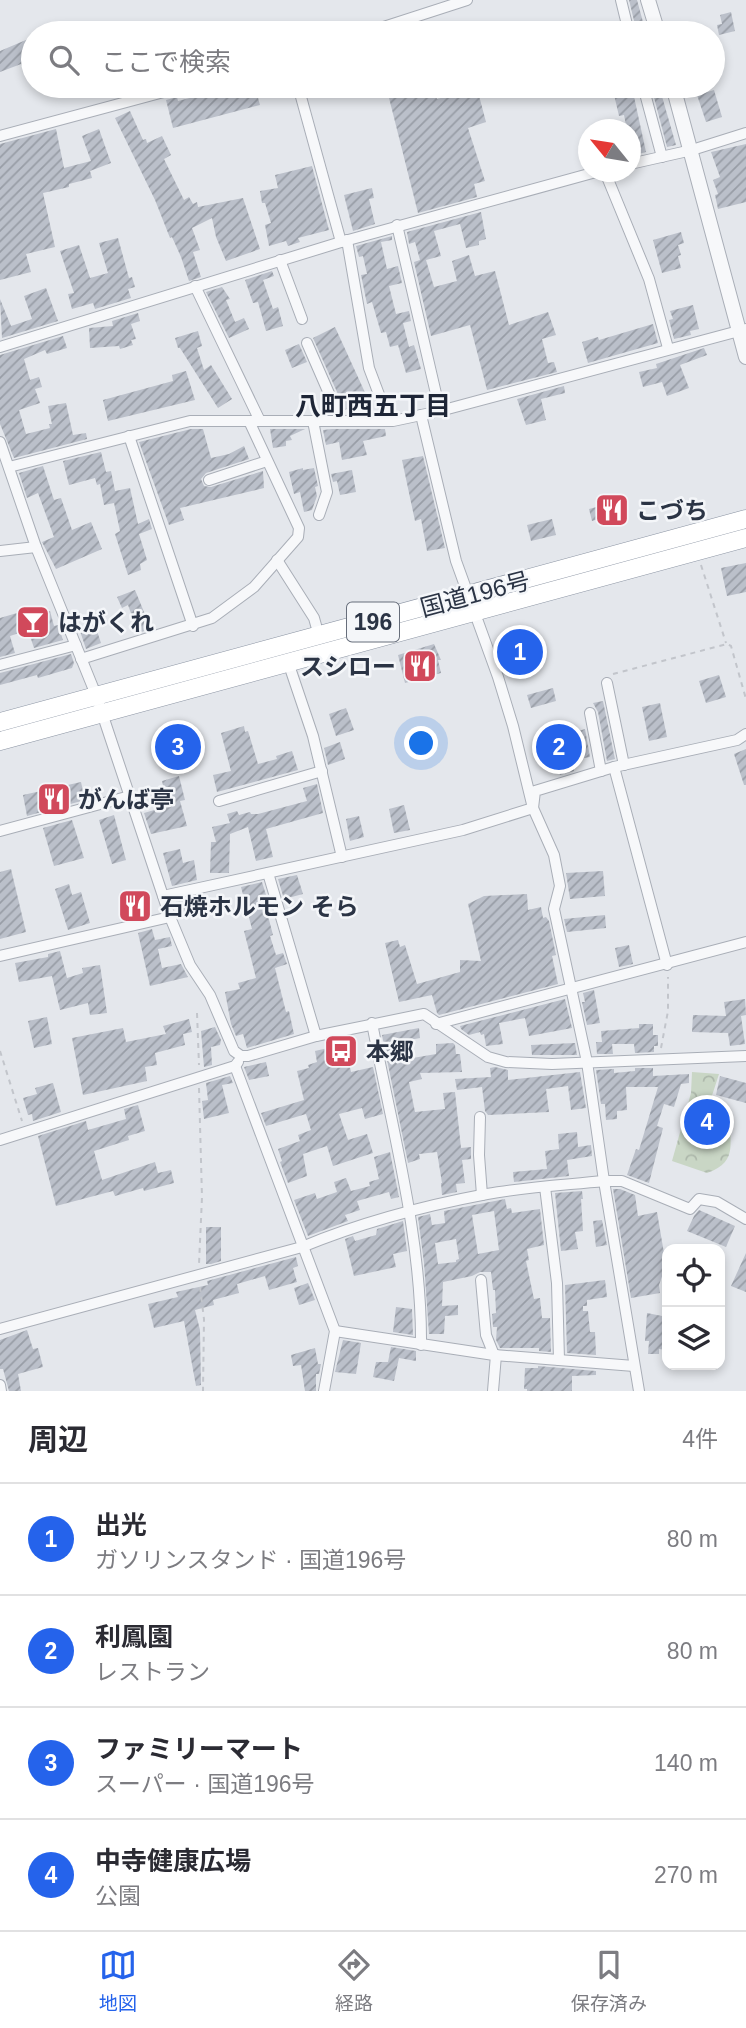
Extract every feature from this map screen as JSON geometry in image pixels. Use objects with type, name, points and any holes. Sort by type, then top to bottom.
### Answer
[{"type":"highway","name":"国道196号","points":[[0,722],[99,704],[288,662],[746,519]]},
{"type":"highway","name":"国道196号","points":[[0,741],[99,704],[319,636],[697,552],[746,538]]},
{"type":"street","points":[[402,21],[467,0]]},
{"type":"street","points":[[621,0],[626,21]]},
{"type":"street","points":[[648,0],[654,21]]},
{"type":"street","points":[[0,136],[141,98]]},
{"type":"street","points":[[302,98],[344,241],[369,368],[389,421]]},
{"type":"street","points":[[646,98],[662,157]]},
{"type":"street","points":[[677,98],[742,330],[746,356]]},
{"type":"street","points":[[641,162],[692,150],[746,132]]},
{"type":"street","points":[[0,347],[397,225],[578,177]]},
{"type":"street","points":[[609,182],[649,279],[668,348]]},
{"type":"street","points":[[397,225],[440,411]]},
{"type":"street","points":[[280,260],[302,319]]},
{"type":"street","points":[[81,659],[212,618],[254,587],[298,537],[299,528],[267,461],[254,421],[195,286]]},
{"type":"street","points":[[9,467],[190,421],[389,421],[440,411],[742,330]]},
{"type":"street","points":[[307,343],[341,421]]},
{"type":"street","points":[[421,415],[456,561],[498,677],[533,808],[554,855],[560,886],[554,909],[587,1062],[639,1391]]},
{"type":"street","points":[[313,421],[327,492],[319,514]]},
{"type":"street","points":[[129,436],[193,626]]},
{"type":"street","points":[[0,442],[36,547],[99,704],[170,917],[190,965],[210,995],[238,1061],[302,1247],[335,1331],[324,1391]]},
{"type":"street","points":[[209,480],[267,461]]},
{"type":"street","points":[[0,551],[36,547]]},
{"type":"street","points":[[277,560],[314,618],[319,636]]},
{"type":"street","points":[[0,665],[76,645]]},
{"type":"street","points":[[288,662],[322,771],[342,857]]},
{"type":"street","points":[[607,683],[619,766],[667,965]]},
{"type":"street","points":[[590,713],[601,771]]},
{"type":"street","points":[[533,808],[535,791],[619,766],[737,740],[746,734]]},
{"type":"street","points":[[219,801],[322,771]]},
{"type":"street","points":[[0,831],[130,796]]},
{"type":"street","points":[[163,896],[463,830],[533,808]]},
{"type":"street","points":[[268,873],[316,1036]]},
{"type":"street","points":[[0,956],[170,917]]},
{"type":"street","points":[[436,1024],[746,942]]},
{"type":"street","points":[[0,1140],[199,1078],[248,1056],[316,1036],[424,1014],[488,1057],[506,1062],[552,1064],[746,1056]]},
{"type":"street","points":[[373,1023],[408,1211],[421,1306],[421,1345]]},
{"type":"street","points":[[480,1117],[482,1195]]},
{"type":"street","points":[[0,1329],[302,1247],[345,1229],[408,1211],[482,1195],[622,1181],[691,1209],[699,1199],[717,1202],[746,1219]]},
{"type":"street","points":[[545,1187],[557,1283],[559,1360]]},
{"type":"street","points":[[481,1280],[486,1335],[495,1355],[494,1391]]},
{"type":"street","points":[[335,1331],[495,1355],[634,1366]]},
{"type":"street","points":[[0,1385],[1,1391]]},
{"type":"path","points":[[697,552],[727,644],[731,646],[746,699]]},
{"type":"path","points":[[607,683],[612,674],[727,644]]},
{"type":"path","points":[[658,1059],[668,1011],[667,965]]},
{"type":"path","points":[[197,1013],[201,1197],[199,1275],[204,1319],[203,1391]]},
{"type":"path","points":[[0,1051],[26,1132]]},
{"type":"green space","points":[[692,1072],[719,1074],[708,1108],[732,1114],[729,1156],[718,1168],[707,1173],[672,1161],[691,1093]]},
{"type":"building","points":[[629,0],[637,0],[643,21],[634,21]]},
{"type":"building","points":[[731,12],[735,31],[725,34],[725,21],[721,21],[720,15]]},
{"type":"building","points":[[21,42],[21,64],[0,72],[0,51]]},
{"type":"building","points":[[177,98],[178,101],[190,98],[258,98],[260,105],[173,128],[166,100]]},
{"type":"building","points":[[389,98],[480,98],[486,122],[468,128],[485,181],[474,184],[477,197],[418,213]]},
{"type":"building","points":[[615,98],[634,98],[639,119],[625,119],[624,115],[619,116]]},
{"type":"building","points":[[654,98],[662,98],[676,145],[667,147]]},
{"type":"building","points":[[698,98],[716,98],[722,117],[706,122]]},
{"type":"building","points":[[130,111],[143,140],[146,139],[147,143],[162,136],[171,155],[164,159],[184,200],[189,197],[193,204],[197,202],[198,207],[243,198],[260,249],[226,261],[212,218],[192,228],[200,250],[193,252],[201,277],[189,281],[172,237],[170,238],[155,200],[115,118]]},
{"type":"building","points":[[56,129],[64,168],[91,161],[82,136],[99,129],[111,163],[90,171],[92,178],[43,193],[55,247],[26,254],[31,272],[0,280],[0,144]]},
{"type":"building","points":[[641,129],[646,152],[641,153]]},
{"type":"building","points":[[746,144],[746,202],[718,209],[715,195],[718,194],[713,180],[720,177],[711,152]]},
{"type":"building","points":[[312,166],[329,230],[298,238],[300,242],[288,246],[286,241],[269,246],[265,225],[271,223],[260,191],[278,188],[275,175]]},
{"type":"building","points":[[372,188],[374,198],[369,199],[375,224],[353,231],[344,195]]},
{"type":"building","points":[[481,212],[486,239],[479,241],[479,245],[466,248],[460,224],[434,231],[441,256],[426,260],[434,287],[457,281],[452,261],[469,255],[475,276],[495,271],[509,325],[548,312],[556,335],[542,339],[548,363],[554,362],[557,372],[487,390],[470,325],[431,336],[414,262],[420,260],[415,242],[409,244],[407,232]]},
{"type":"building","points":[[681,232],[684,243],[678,245],[681,255],[678,256],[681,268],[662,273],[653,240]]},
{"type":"building","points":[[392,236],[392,240],[381,242],[387,269],[398,266],[402,283],[389,286],[396,314],[409,311],[411,321],[403,323],[409,347],[414,345],[421,369],[406,373],[398,345],[390,347],[386,332],[381,333],[372,302],[367,304],[361,275],[367,274],[363,256],[359,257],[356,246]]},
{"type":"building","points":[[118,238],[129,278],[132,277],[135,287],[128,289],[131,298],[95,309],[93,303],[72,309],[68,294],[74,293],[60,251],[79,245],[90,278],[108,273],[99,243]]},
{"type":"building","points":[[272,271],[274,276],[263,280],[273,309],[278,307],[283,326],[266,331],[258,302],[253,303],[245,280]]},
{"type":"building","points":[[222,287],[230,299],[226,300],[235,322],[244,318],[249,329],[229,338],[206,292]]},
{"type":"building","points":[[46,288],[58,321],[2,338],[0,299],[11,326],[32,319],[24,296]]},
{"type":"building","points":[[693,305],[699,329],[690,331],[691,335],[674,339],[669,320],[673,319],[670,311]]},
{"type":"building","points":[[138,313],[140,321],[131,324],[136,339],[131,340],[133,345],[120,349],[119,346],[90,348],[89,328],[113,326],[112,321]]},
{"type":"building","points":[[653,324],[658,343],[588,363],[582,342],[598,337],[599,340]]},
{"type":"building","points":[[335,327],[368,399],[345,410],[313,338]]},
{"type":"building","points":[[198,331],[202,346],[197,348],[204,370],[211,365],[232,399],[218,408],[178,348],[175,338]]},
{"type":"building","points":[[63,336],[67,348],[47,354],[45,350],[24,359],[30,380],[39,377],[42,387],[35,389],[40,403],[19,410],[26,434],[50,428],[49,424],[52,424],[48,406],[66,403],[73,435],[86,433],[87,439],[14,458],[0,424],[0,355]]},
{"type":"building","points":[[299,344],[307,362],[292,368],[285,350]]},
{"type":"building","points":[[704,348],[707,355],[680,365],[689,388],[667,396],[662,382],[643,387],[639,372],[657,368],[656,364]]},
{"type":"building","points":[[186,371],[195,400],[108,421],[103,400],[173,381],[172,375]]},
{"type":"building","points":[[564,386],[565,393],[541,399],[546,420],[526,425],[517,399]]},
{"type":"building","points":[[191,429],[203,429],[211,458],[229,454],[244,446],[249,459],[206,473],[201,479],[204,486],[211,487],[263,471],[264,488],[180,508],[184,520],[169,525],[139,442]]},
{"type":"building","points":[[270,429],[305,429],[290,436],[292,440],[286,441],[286,446],[273,448]]},
{"type":"building","points":[[385,429],[386,436],[363,441],[367,455],[342,460],[339,442],[326,445],[323,430]]},
{"type":"building","points":[[101,452],[106,472],[111,471],[115,491],[130,488],[138,524],[149,519],[152,529],[139,534],[147,560],[140,564],[141,570],[128,575],[115,534],[120,531],[114,503],[104,505],[100,484],[97,485],[95,478],[69,485],[63,461]]},
{"type":"building","points":[[423,456],[445,548],[427,551],[421,519],[415,521],[402,460]]},
{"type":"building","points":[[43,466],[54,500],[61,498],[72,530],[91,522],[102,549],[56,569],[42,542],[54,537],[38,493],[27,498],[19,473]]},
{"type":"building","points":[[314,468],[318,486],[315,487],[317,496],[312,510],[304,512],[300,492],[294,494],[289,472]]},
{"type":"building","points":[[352,470],[356,492],[340,495],[337,481],[333,482],[331,474]]},
{"type":"building","points":[[622,500],[627,521],[610,525],[608,516],[592,521],[589,509]]},
{"type":"building","points":[[552,519],[556,535],[531,541],[527,525]]},
{"type":"building","points":[[746,563],[746,592],[727,596],[721,568]]},
{"type":"building","points":[[135,590],[151,629],[138,633],[128,605],[122,608],[117,597]]},
{"type":"building","points":[[34,608],[36,615],[50,611],[54,626],[58,625],[63,640],[34,648],[28,630],[10,636],[15,653],[0,657],[0,618]]},
{"type":"building","points":[[94,622],[101,643],[86,649],[79,628]]},
{"type":"building","name":"スシロー","points":[[434,644],[441,660],[438,660],[441,673],[405,683],[398,655]]},
{"type":"building","points":[[71,654],[74,663],[72,668],[0,685],[0,673]]},
{"type":"building","points":[[719,675],[726,697],[706,703],[699,681]]},
{"type":"building","points":[[553,688],[556,701],[531,708],[527,695]]},
{"type":"building","points":[[603,701],[615,759],[607,761],[598,712],[593,703]]},
{"type":"building","points":[[660,703],[667,737],[649,741],[642,707]]},
{"type":"building","points":[[346,708],[354,730],[336,736],[329,714]]},
{"type":"building","points":[[244,726],[258,764],[277,759],[276,756],[292,751],[298,770],[217,792],[213,775],[231,771],[221,733]]},
{"type":"building","points":[[585,729],[590,757],[572,760],[574,771],[560,775],[556,759],[544,762],[539,743]]},
{"type":"building","points":[[194,734],[198,751],[161,761],[157,743]]},
{"type":"building","points":[[340,742],[345,759],[328,765],[324,748]]},
{"type":"building","points":[[746,749],[746,785],[744,785],[734,754]]},
{"type":"building","points":[[179,776],[185,800],[180,801],[187,826],[151,834],[144,813],[168,806],[162,781]]},
{"type":"building","name":"がんば亭","points":[[81,782],[85,800],[27,816],[23,795]]},
{"type":"building","points":[[317,784],[323,813],[266,829],[273,857],[256,861],[248,827],[230,834],[229,873],[210,873],[211,842],[216,842],[212,827],[230,823],[227,814],[237,811],[239,815],[250,812],[258,814],[307,801],[303,788]]},
{"type":"building","points":[[404,805],[410,830],[394,833],[389,809]]},
{"type":"building","points":[[114,815],[126,860],[112,864],[99,820]]},
{"type":"building","points":[[359,816],[364,837],[350,841],[346,819]]},
{"type":"building","points":[[72,820],[84,858],[54,866],[43,828]]},
{"type":"building","points":[[180,849],[183,863],[194,860],[197,880],[172,886],[163,853]]},
{"type":"building","points":[[11,869],[26,932],[0,939],[0,872]]},
{"type":"building","points":[[603,871],[605,896],[570,899],[566,873]]},
{"type":"building","points":[[297,875],[303,894],[284,899],[278,879]]},
{"type":"building","points":[[262,882],[271,911],[267,912],[273,935],[270,936],[276,955],[283,953],[287,964],[275,968],[294,1034],[247,1048],[243,1034],[236,1036],[231,1024],[225,992],[240,989],[238,983],[256,978],[244,931],[252,929],[241,887]]},
{"type":"building","points":[[69,884],[72,895],[81,892],[90,923],[68,930],[55,889]]},
{"type":"building","points":[[139,891],[145,915],[131,918],[125,895]]},
{"type":"building","points":[[527,894],[528,910],[541,907],[543,918],[546,917],[549,921],[556,955],[552,956],[558,984],[439,1015],[432,995],[399,1002],[385,943],[398,940],[400,947],[405,945],[417,984],[460,972],[460,960],[481,961],[468,904],[484,896]]},
{"type":"building","points":[[198,896],[202,911],[180,917],[176,901]]},
{"type":"building","points":[[605,915],[606,928],[567,932],[564,919]]},
{"type":"building","points":[[152,929],[155,940],[170,937],[172,946],[158,949],[162,968],[181,964],[188,977],[150,986],[138,933]]},
{"type":"building","points":[[629,945],[633,964],[619,967],[615,948]]},
{"type":"building","points":[[60,951],[67,978],[83,973],[82,968],[100,965],[107,1013],[90,1015],[88,1003],[60,1010],[52,976],[19,982],[15,963],[48,957],[48,954]]},
{"type":"building","points":[[594,990],[600,1023],[587,1025],[582,1002],[585,1002],[583,993]]},
{"type":"building","points":[[565,999],[572,1028],[529,1036],[525,1018],[499,1023],[503,1044],[486,1046],[484,1034],[481,1035],[480,1032],[469,1035],[460,1026]]},
{"type":"building","points":[[745,999],[746,1015],[741,1016],[745,1044],[730,1046],[728,1033],[692,1032],[693,1015],[726,1016],[724,1002]]},
{"type":"building","points":[[47,1017],[52,1044],[34,1048],[28,1021]]},
{"type":"building","points":[[189,1019],[192,1032],[183,1034],[185,1045],[155,1053],[157,1065],[145,1067],[147,1081],[83,1095],[72,1038],[123,1028],[126,1042],[166,1034],[163,1026]]},
{"type":"building","points":[[639,1024],[653,1024],[653,1035],[658,1035],[658,1046],[654,1046],[654,1052],[635,1053],[634,1044],[612,1044],[613,1054],[597,1054],[596,1042],[602,1042],[601,1031],[639,1028]]},
{"type":"building","points":[[215,1027],[221,1040],[220,1045],[211,1047],[212,1065],[204,1067],[201,1031]]},
{"type":"building","points":[[419,1028],[420,1038],[404,1041],[407,1059],[436,1054],[436,1044],[453,1043],[456,1054],[460,1054],[462,1072],[420,1073],[422,1079],[409,1082],[415,1112],[445,1109],[443,1093],[455,1092],[461,1148],[471,1147],[471,1159],[462,1160],[465,1183],[456,1184],[457,1192],[442,1195],[437,1152],[419,1154],[420,1159],[408,1163],[382,1035]]},
{"type":"building","points":[[575,1043],[577,1055],[532,1055],[531,1045]]},
{"type":"building","points":[[345,1044],[351,1072],[373,1067],[383,1114],[365,1119],[362,1108],[339,1114],[348,1140],[367,1134],[373,1153],[333,1166],[327,1146],[303,1154],[307,1176],[288,1183],[278,1149],[300,1141],[298,1135],[311,1130],[306,1114],[266,1126],[261,1113],[304,1100],[297,1071],[309,1068],[308,1065],[317,1062],[315,1051]]},
{"type":"building","points":[[266,1062],[269,1076],[249,1080],[244,1067]]},
{"type":"building","points":[[490,1068],[508,1070],[508,1080],[580,1072],[586,1108],[571,1110],[568,1086],[546,1089],[549,1112],[488,1115],[482,1087],[457,1090],[455,1079],[491,1077]]},
{"type":"building","points":[[635,1068],[653,1068],[653,1076],[689,1074],[689,1083],[681,1084],[674,1107],[664,1104],[657,1126],[663,1128],[649,1183],[627,1175],[636,1149],[639,1150],[658,1087],[626,1087],[627,1110],[617,1111],[617,1119],[606,1120],[605,1104],[601,1104],[596,1070],[614,1069],[614,1073],[635,1071]]},
{"type":"building","points":[[230,1076],[233,1083],[222,1085],[229,1113],[204,1119],[202,1101],[208,1100],[206,1083]]},
{"type":"building","points":[[720,1076],[746,1083],[746,1103],[716,1095]]},
{"type":"building","points":[[53,1083],[61,1112],[33,1121],[32,1114],[28,1115],[23,1098],[37,1094],[35,1088]]},
{"type":"building","points":[[138,1105],[145,1131],[128,1136],[129,1140],[94,1151],[102,1180],[155,1162],[158,1173],[171,1170],[174,1183],[115,1196],[113,1191],[56,1206],[38,1136],[86,1121],[88,1130],[126,1119],[124,1109]]},
{"type":"building","points":[[577,1132],[578,1147],[591,1145],[592,1156],[567,1160],[569,1176],[514,1182],[513,1172],[547,1169],[545,1151],[559,1149],[558,1134]]},
{"type":"building","points":[[390,1152],[399,1197],[391,1199],[389,1192],[357,1201],[360,1210],[345,1215],[348,1221],[308,1236],[294,1200],[315,1193],[317,1199],[337,1192],[334,1182],[346,1178],[351,1191],[370,1186],[369,1182],[379,1179],[374,1157]]},
{"type":"building","points":[[613,1189],[635,1195],[638,1216],[657,1212],[662,1244],[660,1293],[631,1298]]},
{"type":"building","points":[[582,1191],[583,1231],[575,1232],[578,1249],[561,1251],[555,1193]]},
{"type":"building","points":[[505,1199],[507,1209],[511,1208],[512,1213],[540,1209],[544,1245],[527,1249],[529,1260],[526,1261],[534,1299],[540,1298],[542,1318],[550,1318],[551,1352],[539,1351],[539,1348],[500,1348],[496,1340],[497,1327],[493,1327],[492,1314],[496,1313],[491,1272],[480,1272],[443,1282],[442,1306],[458,1305],[458,1315],[445,1316],[444,1334],[429,1334],[418,1217],[430,1214],[432,1225],[445,1223],[444,1211]],"holes":[[[494,1211],[499,1250],[478,1254],[472,1215]],[[456,1239],[459,1259],[456,1262],[438,1264],[435,1243]]]},
{"type":"building","points":[[699,1210],[735,1226],[726,1247],[725,1244],[687,1231]]},
{"type":"building","points":[[602,1220],[607,1245],[596,1247],[593,1221]]},
{"type":"building","points":[[403,1221],[407,1251],[393,1254],[396,1267],[354,1276],[345,1239],[353,1236],[355,1241],[376,1235],[377,1229]]},
{"type":"building","points":[[206,1227],[221,1227],[221,1261],[211,1264],[206,1264]]},
{"type":"building","points":[[746,1253],[746,1292],[731,1286]]},
{"type":"building","points":[[296,1257],[298,1266],[293,1268],[297,1282],[269,1290],[265,1276],[237,1284],[239,1293],[213,1300],[214,1305],[195,1310],[200,1330],[201,1385],[196,1386],[184,1321],[154,1328],[148,1304],[178,1297],[176,1292],[208,1285],[207,1281]]},
{"type":"building","points":[[605,1280],[607,1297],[587,1300],[587,1306],[583,1306],[583,1311],[588,1311],[590,1332],[595,1332],[596,1355],[567,1353],[565,1285]]},
{"type":"building","points":[[308,1283],[315,1300],[299,1305],[294,1288]]},
{"type":"building","points":[[396,1307],[412,1309],[413,1335],[393,1332]]},
{"type":"building","points":[[647,1313],[662,1316],[662,1349],[659,1349],[659,1354],[648,1354],[649,1341],[645,1341]]},
{"type":"building","points":[[27,1330],[33,1349],[38,1348],[43,1367],[18,1374],[21,1391],[9,1391],[3,1369],[0,1369],[0,1340]]},
{"type":"building","points":[[343,1340],[361,1343],[356,1374],[335,1372]]},
{"type":"building","points":[[391,1347],[416,1351],[416,1361],[399,1358],[394,1381],[373,1377],[376,1362],[388,1362]]},
{"type":"building","points":[[315,1348],[318,1364],[321,1364],[319,1374],[316,1374],[316,1391],[305,1391],[301,1365],[293,1366],[291,1355]]},
{"type":"building","points":[[538,1366],[596,1371],[596,1375],[572,1376],[572,1391],[527,1391],[524,1389],[525,1368]]},
{"type":"place","name":"こづち","points":[[612,510]]},
{"type":"place","name":"はがくれ","points":[[33,622]]},
{"type":"place","name":"出光","points":[[520,652]]},
{"type":"place","name":"スシロー","points":[[420,666]]},
{"type":"place","name":"ファミリーマート","points":[[178,747]]},
{"type":"place","name":"利鳳園","points":[[559,747]]},
{"type":"place","name":"がんば亭","points":[[54,799]]},
{"type":"place","name":"石焼ホルモン そら","points":[[135,906]]},
{"type":"place","name":"本郷","points":[[341,1051]]},
{"type":"place","name":"中寺健康広場","points":[[707,1122]]},
{"type":"district","name":"八町西五丁目","points":[[373,406]]}]
